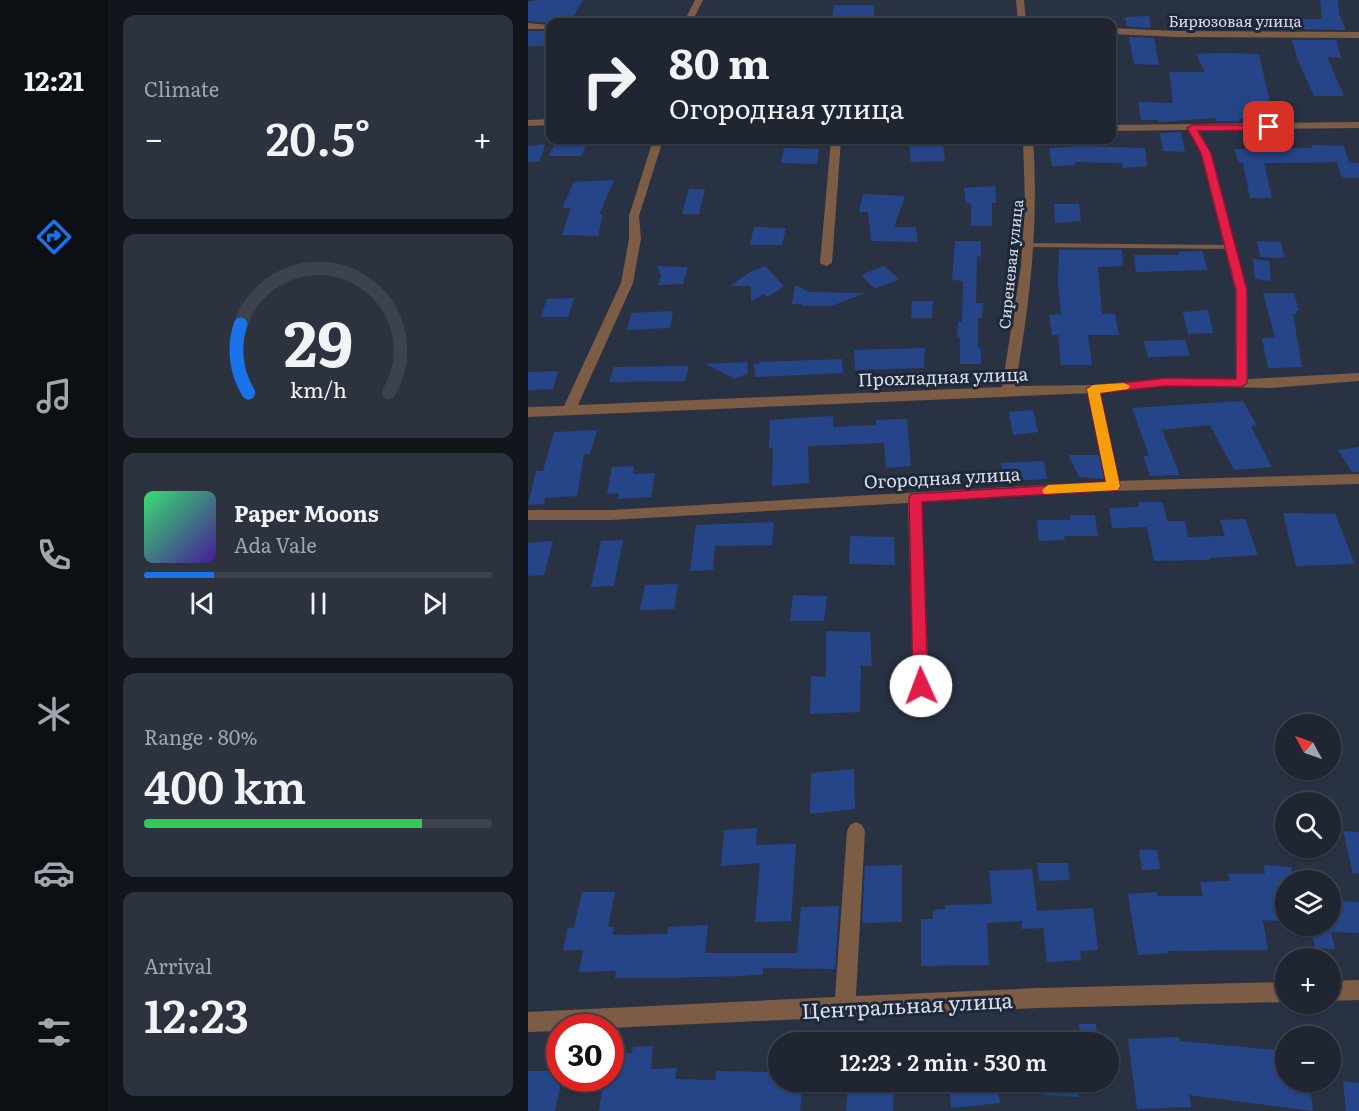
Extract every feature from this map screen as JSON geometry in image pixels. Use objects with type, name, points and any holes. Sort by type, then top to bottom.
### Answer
[{"type":"street","points":[[690,18],[699,0]]},
{"type":"street","points":[[1020,0],[1022,18]]},
{"type":"street","points":[[528,26],[546,27]]},
{"type":"street","name":"Бирюзовая улица","points":[[1116,31],[1177,34],[1223,32],[1359,35]]},
{"type":"street","points":[[528,123],[546,122]]},
{"type":"street","points":[[1116,128],[1359,125]]},
{"type":"street","points":[[1192,128],[1206,153],[1241,290],[1242,383]]},
{"type":"street","points":[[569,410],[627,283],[635,239],[634,216],[657,144]]},
{"type":"street","points":[[826,263],[836,144]]},
{"type":"street","name":"Сиреневая улица","points":[[1008,391],[1024,307],[1032,187],[1028,144]]},
{"type":"street","name":"Прохладная улица","points":[[528,412],[1093,389],[1166,382],[1270,384],[1359,376]]},
{"type":"street","name":"Огородная улица","points":[[528,515],[612,514],[1113,486],[1359,479]]},
{"type":"street","points":[[915,498],[921,686]]},
{"type":"street","points":[[845,1007],[856,831]]},
{"type":"street","points":[[1341,991],[1359,990]]},
{"type":"street","name":"Центральная улица","points":[[528,1022],[1038,998],[1275,992]]},
{"type":"lane","points":[[1028,245],[1230,247]]},
{"type":"lane","points":[[1093,389],[1113,486]]},
{"type":"building","points":[[583,0],[572,18],[546,18],[546,23],[528,21],[528,2]]},
{"type":"building","points":[[1320,0],[1338,0],[1339,14],[1346,30],[1289,29],[1286,19],[1322,19]]},
{"type":"building","points":[[834,5],[874,5],[874,18],[832,18]]},
{"type":"building","points":[[1149,16],[1151,28],[1127,26],[1125,17]]},
{"type":"building","points":[[528,31],[546,31],[546,46],[528,46]]},
{"type":"building","points":[[1129,37],[1154,38],[1159,65],[1134,64]]},
{"type":"building","points":[[1292,40],[1336,40],[1341,58],[1327,57],[1344,96],[1314,96],[1297,58]]},
{"type":"building","points":[[1196,54],[1259,54],[1274,120],[1216,121],[1215,118],[1159,122],[1158,120],[1141,120],[1138,102],[1173,103],[1169,72],[1205,72]]},
{"type":"building","points":[[1181,132],[1185,152],[1163,151],[1160,133]]},
{"type":"building","points":[[545,144],[540,161],[528,162],[528,146]]},
{"type":"building","points":[[555,144],[587,144],[581,156],[548,156]]},
{"type":"building","points":[[943,144],[945,161],[911,162],[909,145]]},
{"type":"building","points":[[1311,145],[1344,146],[1349,162],[1264,163],[1272,198],[1250,198],[1243,163],[1239,163],[1234,149],[1312,148]]},
{"type":"building","points":[[1081,146],[1145,148],[1147,166],[1123,168],[1122,163],[1075,162],[1076,165],[1052,166],[1049,148]]},
{"type":"building","points":[[784,148],[819,149],[817,164],[781,163]]},
{"type":"building","points":[[1337,162],[1359,163],[1359,178],[1342,178]]},
{"type":"building","points":[[614,180],[599,215],[603,215],[598,236],[562,235],[571,208],[562,208],[574,182]]},
{"type":"building","points":[[995,186],[996,203],[992,203],[992,226],[971,226],[971,203],[966,203],[964,188]]},
{"type":"building","points":[[689,189],[705,189],[699,214],[682,214]]},
{"type":"building","points":[[863,194],[905,196],[894,227],[916,227],[918,242],[871,241],[868,212],[859,212]]},
{"type":"building","points":[[1054,204],[1079,204],[1081,221],[1055,223]]},
{"type":"building","points":[[754,227],[786,228],[782,245],[750,245]]},
{"type":"building","points":[[955,241],[981,241],[981,257],[977,256],[976,303],[983,303],[982,318],[978,318],[978,348],[981,348],[981,364],[960,364],[960,338],[957,338],[958,322],[962,322],[963,281],[952,280]]},
{"type":"building","points":[[1257,241],[1281,242],[1284,258],[1260,257]]},
{"type":"building","points":[[1059,250],[1122,250],[1123,266],[1098,267],[1102,314],[1115,314],[1119,335],[1088,335],[1092,365],[1061,365],[1058,335],[1052,335],[1049,315],[1061,314],[1058,282]]},
{"type":"building","points":[[1202,251],[1208,270],[1136,272],[1134,255],[1179,255],[1178,252]]},
{"type":"building","points":[[1253,259],[1269,261],[1271,281],[1255,279]]},
{"type":"building","points":[[657,266],[688,267],[683,284],[658,285],[661,275]]},
{"type":"building","points":[[765,266],[784,286],[768,297],[763,294],[751,302],[751,286],[730,286],[750,272]]},
{"type":"building","points":[[884,266],[899,279],[875,289],[861,275]]},
{"type":"building","points":[[795,285],[809,292],[864,293],[832,306],[802,306],[803,304],[792,304]]},
{"type":"building","points":[[1263,293],[1294,293],[1299,311],[1293,314],[1302,367],[1268,368],[1262,338],[1275,338]]},
{"type":"building","points":[[574,298],[568,317],[541,317],[547,299]]},
{"type":"building","points":[[912,301],[933,301],[932,318],[911,318]]},
{"type":"building","points":[[1208,310],[1213,333],[1188,334],[1183,312]]},
{"type":"building","points":[[673,311],[670,328],[627,330],[631,313]]},
{"type":"building","points":[[1185,340],[1190,356],[1148,357],[1144,341]]},
{"type":"building","points":[[925,348],[924,368],[855,370],[854,350]]},
{"type":"building","points":[[842,359],[843,373],[755,377],[754,364],[760,362]]},
{"type":"building","points":[[747,362],[748,373],[735,379],[705,364]]},
{"type":"building","points":[[689,366],[685,381],[609,382],[614,367]]},
{"type":"building","points":[[558,371],[553,389],[528,390],[528,372]]},
{"type":"building","points":[[1243,401],[1257,426],[1251,427],[1272,467],[1234,470],[1210,425],[1162,430],[1180,475],[1150,476],[1143,456],[1149,456],[1132,408]]},
{"type":"building","points":[[1033,410],[1038,432],[1013,435],[1009,412]]},
{"type":"building","points":[[833,416],[833,427],[876,425],[876,420],[907,419],[911,466],[886,468],[884,443],[808,446],[809,483],[772,486],[773,448],[769,448],[770,420]]},
{"type":"building","points":[[597,430],[590,454],[584,454],[577,496],[545,498],[544,504],[528,505],[536,471],[543,471],[554,432]]},
{"type":"building","points":[[1359,447],[1359,472],[1352,472],[1338,450]]},
{"type":"building","points":[[1068,455],[1099,455],[1104,479],[1079,477]]},
{"type":"building","points":[[1044,461],[1047,479],[1004,481],[1001,463]]},
{"type":"building","points":[[634,466],[633,474],[655,473],[651,497],[618,499],[619,493],[607,494],[612,467]]},
{"type":"building","points":[[1138,502],[1163,502],[1167,521],[1185,521],[1188,537],[1225,536],[1220,520],[1245,519],[1258,555],[1209,558],[1209,560],[1154,561],[1147,527],[1112,528],[1109,508],[1139,507]]},
{"type":"building","points":[[1283,513],[1335,514],[1355,564],[1296,566]]},
{"type":"building","points":[[1070,515],[1095,515],[1098,536],[1064,536],[1065,540],[1039,541],[1037,520],[1070,520]]},
{"type":"building","points":[[774,522],[772,545],[715,546],[713,570],[690,571],[696,525]]},
{"type":"building","points":[[850,536],[894,537],[895,565],[849,564]]},
{"type":"building","points":[[623,540],[614,586],[591,587],[601,541]]},
{"type":"building","points":[[553,541],[544,575],[528,576],[528,543]]},
{"type":"building","points":[[678,584],[674,609],[640,610],[645,585]]},
{"type":"building","points":[[793,595],[827,596],[824,621],[790,621]]},
{"type":"building","points":[[826,631],[870,632],[872,666],[861,666],[860,712],[810,714],[811,676],[826,677]]},
{"type":"building","points":[[854,769],[855,809],[810,814],[811,773]]},
{"type":"building","points":[[757,828],[756,845],[796,844],[791,921],[755,922],[760,863],[721,866],[724,830]]},
{"type":"building","points":[[1343,831],[1359,832],[1359,873],[1353,874]]},
{"type":"building","points":[[1139,850],[1157,850],[1160,869],[1142,870]]},
{"type":"building","points":[[1037,863],[1068,863],[1070,880],[1039,881]]},
{"type":"building","points":[[902,865],[902,922],[862,923],[865,866]]},
{"type":"building","points":[[1264,865],[1291,867],[1291,870],[1275,870],[1275,921],[1263,920],[1268,950],[1168,951],[1169,953],[1138,955],[1128,894],[1157,892],[1158,896],[1203,896],[1200,882],[1230,881],[1228,874],[1265,874]]},
{"type":"building","points":[[1032,869],[1037,911],[1093,908],[1098,950],[1080,951],[1081,960],[1047,962],[1043,928],[1022,929],[1022,921],[987,923],[989,965],[921,966],[921,919],[933,919],[933,910],[945,909],[945,905],[992,904],[989,871]]},
{"type":"building","points":[[582,892],[615,892],[608,927],[614,927],[613,935],[667,934],[668,927],[708,925],[705,953],[797,953],[801,907],[839,906],[835,969],[763,968],[763,974],[744,976],[662,978],[615,978],[616,971],[579,972],[583,950],[563,950],[568,928],[574,928]]},
{"type":"building","points":[[1341,901],[1359,902],[1359,933],[1341,932]]},
{"type":"building","points":[[1313,936],[1332,936],[1335,948],[1315,948]]},
{"type":"building","points":[[1079,1024],[1096,1024],[1096,1032],[1079,1032]]},
{"type":"building","points":[[1179,1037],[1180,1041],[1275,1050],[1275,1092],[1311,1092],[1313,1111],[1189,1095],[1191,1107],[1137,1109],[1128,1039]]},
{"type":"building","points":[[653,1046],[651,1069],[677,1068],[675,1079],[715,1080],[716,1071],[768,1072],[768,1092],[802,1092],[800,1111],[599,1111],[602,1092],[624,1092],[624,1053],[632,1053],[633,1047]]},
{"type":"building","points":[[528,1071],[546,1071],[546,1092],[559,1092],[555,1111],[528,1111]]},
{"type":"building","points":[[1343,1081],[1359,1083],[1359,1111],[1346,1111]]},
{"type":"building","points":[[847,1092],[894,1092],[893,1111],[846,1111]]},
{"type":"building","points":[[950,1092],[998,1092],[1000,1103],[951,1108]]},
{"type":"building","points":[[1044,1092],[1079,1092],[1079,1097],[1044,1095]]},
{"type":"slow traffic","points":[[1048,490],[1113,486],[1093,389],[1124,386]]},
{"type":"route","points":[[921,686],[915,498],[1113,486],[1093,389],[1166,382],[1242,383],[1241,290],[1206,153],[1192,128],[1269,127]]}]
